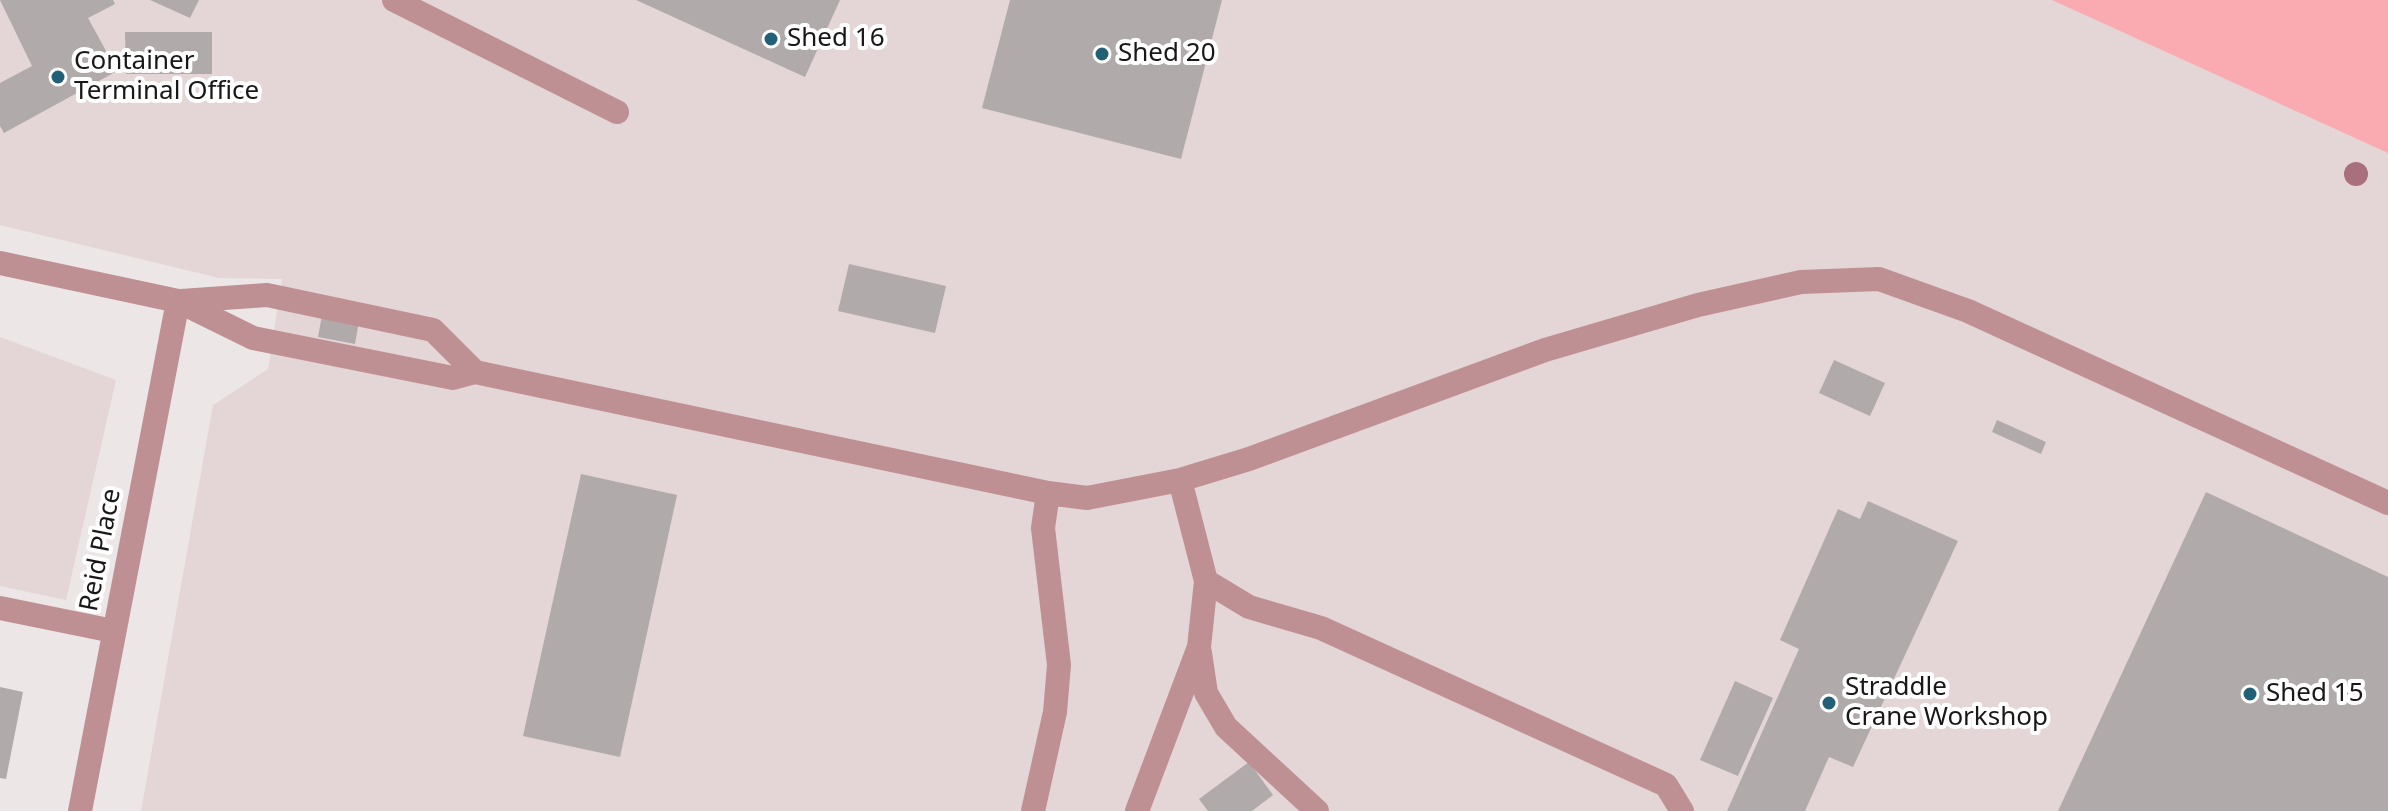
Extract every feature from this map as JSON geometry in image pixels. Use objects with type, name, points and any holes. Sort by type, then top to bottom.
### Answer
[{"type":"street","points":[[394,0],[617,112]]},
{"type":"street","points":[[0,263],[178,301],[253,338],[453,378],[475,372],[1048,493],[1087,498],[1180,480],[1249,459],[1545,350],[1698,305],[1801,282],[1879,279],[1968,311],[2388,503]]},
{"type":"street","points":[[178,301],[267,295],[433,330],[475,372]]},
{"type":"street","name":"Reid Place","points":[[80,811],[178,301]]},
{"type":"street","points":[[1137,811],[1199,647],[1206,581],[1180,480]]},
{"type":"street","points":[[1033,811],[1055,712],[1059,665],[1043,528],[1048,493]]},
{"type":"street","points":[[1206,581],[1249,607],[1321,628],[1666,785],[1682,811]]},
{"type":"street","points":[[0,608],[113,631]]},
{"type":"street","points":[[1199,647],[1206,693],[1226,727],[1317,811]]},
{"type":"shaded area","points":[[0,0],[2054,0],[2388,151],[2388,811],[141,811],[213,405],[268,369],[282,279],[219,278],[0,225]]},
{"type":"shaded area","points":[[2052,0],[2388,0],[2388,153]]},
{"type":"shaded area","points":[[0,337],[116,380],[66,600],[0,586]]},
{"type":"building","name":"Container Terminal Office","points":[[0,0],[113,0],[115,4],[88,18],[117,71],[4,133],[0,126],[0,83],[32,66]]},
{"type":"building","points":[[150,0],[199,0],[190,18]]},
{"type":"building","name":"Shed 16","points":[[636,0],[840,0],[805,77]]},
{"type":"building","name":"Shed 20","points":[[1010,0],[1222,0],[1181,159],[982,108]]},
{"type":"building","points":[[125,32],[212,32],[212,74],[126,74]]},
{"type":"building","points":[[849,264],[946,286],[935,333],[838,311]]},
{"type":"building","points":[[322,315],[359,321],[355,344],[318,337]]},
{"type":"building","points":[[1834,360],[1885,383],[1870,416],[1819,393]]},
{"type":"building","points":[[1997,420],[2046,442],[2041,454],[1992,432]]},
{"type":"building","points":[[581,474],[677,495],[620,757],[523,736]]},
{"type":"building","name":"Shed 15","points":[[2206,492],[2388,577],[2388,811],[2058,811]]},
{"type":"building","name":"Straddle Crane Workshop","points":[[1868,501],[1958,541],[1853,767],[1829,757],[1805,811],[1727,811],[1799,649],[1780,640],[1838,509],[1860,519]]},
{"type":"building","points":[[1735,681],[1773,698],[1738,776],[1700,760]]},
{"type":"building","points":[[0,687],[23,692],[6,779],[0,778]]},
{"type":"building","points":[[1249,762],[1273,795],[1252,811],[1208,811],[1199,799]]},
{"type":"place","name":"Shed 16","points":[[771,39]]},
{"type":"place","name":"Shed 20","points":[[1102,54]]},
{"type":"place","name":"Container Terminal Office","points":[[58,77]]},
{"type":"place","name":"Shed 15","points":[[2250,694]]},
{"type":"place","name":"Straddle Crane Workshop","points":[[1829,703]]}]
